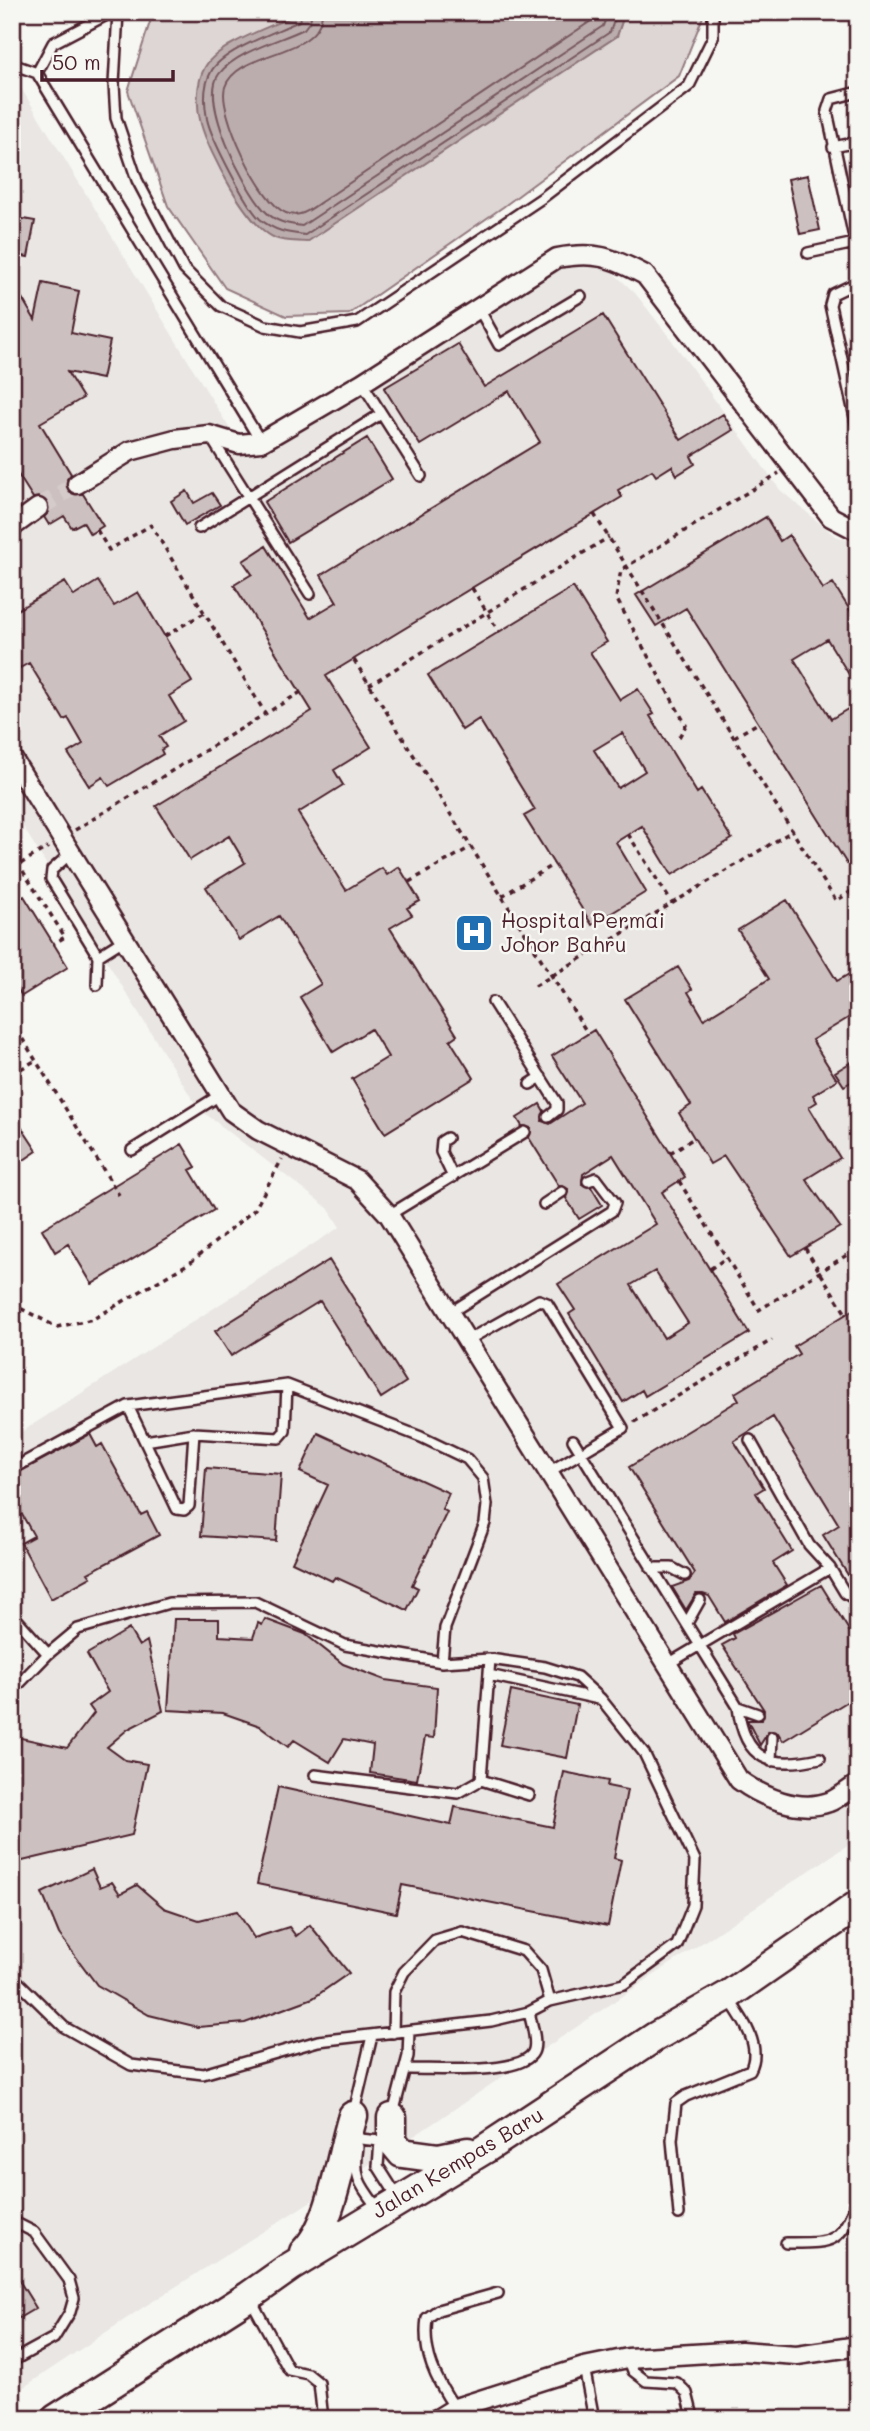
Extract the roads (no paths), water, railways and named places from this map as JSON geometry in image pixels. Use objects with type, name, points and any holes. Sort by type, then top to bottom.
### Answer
[{"type":"main road","name":"Jalan Kempas Baru","points":[[56,2419],[290,2267],[485,2149],[654,2037],[727,1996],[858,1905]]},
{"type":"main road","points":[[290,2267],[315,2242],[322,2229],[357,2128]]},
{"type":"main road","points":[[386,2129],[402,2153],[439,2158],[485,2149]]},
{"type":"street","points":[[77,484],[130,451],[175,439],[209,435],[239,444],[261,442],[362,383],[557,258],[588,253],[619,261],[645,275],[831,517],[858,531]]},
{"type":"street","points":[[12,527],[38,508]]},
{"type":"street","points":[[12,758],[231,1111],[258,1130],[357,1180],[389,1215],[738,1780],[756,1793],[798,1804],[828,1803],[858,1784]]},
{"type":"street","points":[[437,2419],[455,2408],[584,2367],[628,2358],[741,2351],[797,2355],[858,2346]]},
{"type":"lane","points":[[37,72],[53,43],[112,12]]},
{"type":"lane","points":[[118,12],[114,84],[116,118],[137,180],[184,269],[221,306],[264,326],[300,332],[357,322],[542,198],[689,86],[713,37],[713,12]]},
{"type":"lane","points":[[12,64],[37,72],[261,442]]},
{"type":"lane","points":[[858,92],[837,96],[827,105],[833,147],[858,256]]},
{"type":"lane","points":[[833,147],[858,142]]},
{"type":"lane","points":[[808,253],[855,243]]},
{"type":"lane","points":[[858,282],[833,294],[830,305],[858,431]]},
{"type":"lane","points":[[480,309],[499,345],[581,296]]},
{"type":"lane","points":[[362,383],[421,476]]},
{"type":"lane","points":[[200,528],[381,414]]},
{"type":"lane","points":[[209,435],[310,594]]},
{"type":"lane","points":[[68,845],[52,870],[51,879],[98,956],[97,985]]},
{"type":"lane","points":[[98,956],[125,939]]},
{"type":"lane","points":[[494,1002],[557,1103],[557,1110],[548,1117]]},
{"type":"lane","points":[[530,1084],[541,1077]]},
{"type":"lane","points":[[132,1150],[220,1094]]},
{"type":"lane","points":[[389,1215],[525,1132]]},
{"type":"lane","points":[[447,1138],[442,1141],[440,1152],[453,1177]]},
{"type":"lane","points":[[448,1314],[612,1211],[615,1203],[601,1181],[596,1178],[588,1181]]},
{"type":"lane","points":[[544,1204],[562,1192]]},
{"type":"lane","points":[[466,1341],[503,1327],[539,1300],[547,1303],[623,1428],[546,1473]]},
{"type":"lane","points":[[145,1441],[194,1433],[279,1438],[285,1431],[287,1385]]},
{"type":"lane","points":[[12,1469],[128,1406],[287,1385],[421,1437],[467,1459],[483,1478],[487,1505],[485,1523],[445,1628],[442,1662]]},
{"type":"lane","points":[[128,1406],[177,1509],[184,1510],[189,1506],[194,1433]]},
{"type":"lane","points":[[573,1440],[738,1707],[740,1724],[748,1744],[771,1761],[782,1764],[820,1758]]},
{"type":"lane","points":[[750,1440],[809,1545],[830,1568],[845,1593],[858,1601]]},
{"type":"lane","points":[[651,1568],[672,1568],[685,1575]]},
{"type":"lane","points":[[668,1664],[830,1568]]},
{"type":"lane","points":[[687,1623],[700,1600]]},
{"type":"lane","points":[[12,1691],[48,1654],[79,1629],[169,1603],[255,1602],[345,1645],[442,1662],[490,1659],[545,1667],[577,1677],[601,1699],[644,1754],[695,1860],[693,1905],[677,1945],[624,1984],[550,2001],[529,2012],[491,2021],[318,2041],[203,2074],[131,2065],[64,2027],[12,1976]]},
{"type":"lane","points":[[12,1614],[48,1654]]},
{"type":"lane","points":[[481,1780],[490,1659]]},
{"type":"lane","points":[[489,1675],[601,1699]]},
{"type":"lane","points":[[738,1707],[758,1714]]},
{"type":"lane","points":[[771,1761],[772,1737]]},
{"type":"lane","points":[[315,1775],[458,1793],[481,1780],[529,1795]]},
{"type":"lane","points":[[393,2033],[394,1992],[404,1972],[435,1940],[454,1933],[485,1936],[524,1951],[541,1970],[550,2001]]},
{"type":"lane","points":[[679,2214],[672,2140],[676,2103],[686,2096],[750,2070],[755,2060],[754,2045],[727,1996]]},
{"type":"lane","points":[[405,2069],[509,2067],[532,2054],[534,2047],[529,2012]]},
{"type":"lane","points":[[390,2205],[378,2166],[386,2129],[405,2069],[409,2031]]},
{"type":"lane","points":[[372,2036],[357,2128],[355,2168],[358,2182],[390,2205]]},
{"type":"lane","points":[[357,2128],[386,2129]]},
{"type":"lane","points":[[786,2243],[826,2243],[841,2233],[858,2198]]},
{"type":"lane","points":[[12,2221],[34,2232],[69,2280],[74,2298],[71,2312],[54,2337],[12,2361]]},
{"type":"lane","points":[[455,2408],[439,2384],[425,2348],[427,2319],[438,2310],[498,2293]]},
{"type":"lane","points":[[249,2296],[289,2370],[308,2374],[319,2383],[323,2419]]},
{"type":"lane","points":[[628,2358],[633,2371],[646,2381],[677,2383],[687,2393],[693,2417]]},
{"type":"lane","points":[[584,2367],[594,2419]]},
{"type":"water","points":[[302,12],[625,12],[617,36],[307,242],[275,238],[253,219],[230,187],[212,152],[198,110],[198,87],[202,73],[212,58],[235,42]]},
{"type":"tunnel","points":[[38,508],[77,484]]},
{"type":"place","name":"Hospital Permai Johor Bahru","points":[[474,933]]}]
